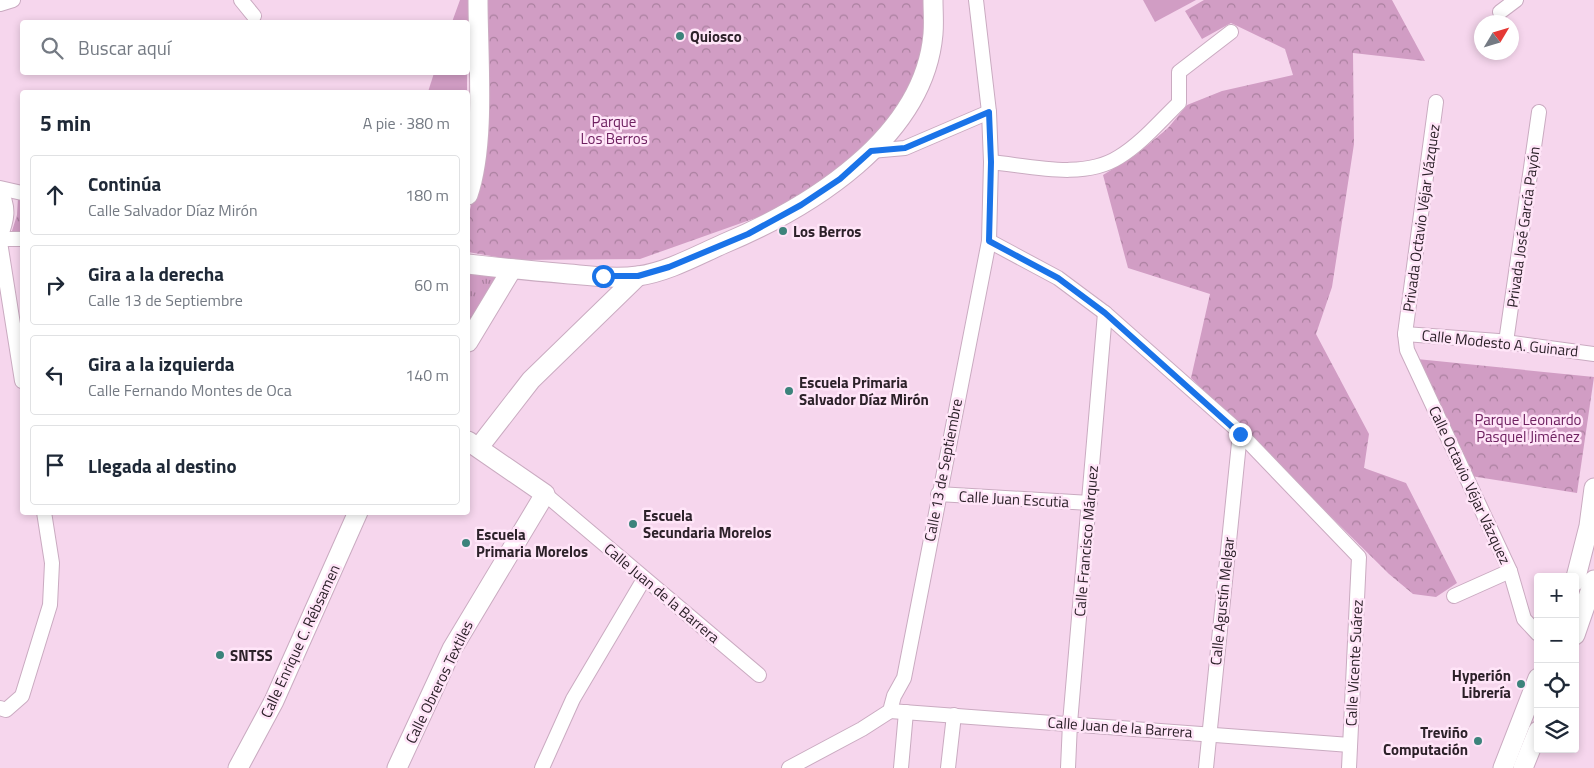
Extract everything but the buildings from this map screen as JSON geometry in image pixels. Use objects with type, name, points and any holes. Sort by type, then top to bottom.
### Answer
[{"type":"main road","points":[[470,188],[478,135],[478,0]]},
{"type":"main road","points":[[470,264],[603,276],[638,276],[669,267],[748,234],[801,205],[840,179],[871,151],[898,121],[916,92],[927,64],[933,34],[932,0]]},
{"type":"main road","points":[[470,339],[512,269]]},
{"type":"main road","points":[[473,444],[531,380],[638,276]]},
{"type":"main road","name":"Calle Juan de la Barrera","points":[[473,444],[544,494]]},
{"type":"main road","points":[[1577,573],[1589,526],[1594,488]]},
{"type":"main road","name":"Calle Obreros Textiles","points":[[397,768],[452,649],[544,494]]},
{"type":"main road","name":"Calle Enrique C. Rébsamen","points":[[238,768],[274,701],[357,515]]},
{"type":"main road","points":[[1579,623],[1594,580]]},
{"type":"main road","points":[[1503,768],[1534,688]]},
{"type":"main road","points":[[1523,768],[1534,741]]},
{"type":"street","points":[[0,4],[13,0]]},
{"type":"street","points":[[241,0],[254,16]]},
{"type":"street","name":"Calle 13 de Septiembre","points":[[890,711],[894,696],[904,678],[938,494],[989,241],[991,162],[989,112],[976,0]]},
{"type":"street","points":[[1500,12],[1516,0]]},
{"type":"street","points":[[991,162],[1074,169],[1099,166],[1119,157],[1142,139],[1179,103],[1179,72],[1231,32]]},
{"type":"street","name":"Privada Octavio Véjar Vázquez","points":[[1405,334],[1436,102]]},
{"type":"street","points":[[871,151],[905,148],[989,112]]},
{"type":"street","name":"Privada José García Payón","points":[[1506,342],[1539,112]]},
{"type":"street","points":[[0,189],[20,193]]},
{"type":"street","points":[[0,189],[7,203],[7,220],[0,240],[20,368]]},
{"type":"street","points":[[0,240],[20,239]]},
{"type":"street","points":[[989,241],[1058,278],[1105,313],[1240,434]]},
{"type":"street","name":"Calle Francisco Márquez","points":[[1068,768],[1070,723],[1105,313]]},
{"type":"street","name":"Calle Modesto A. Guinard","points":[[1405,334],[1506,342],[1594,354]]},
{"type":"street","name":"Calle Octavio Véjar Vázquez","points":[[1405,334],[1407,350],[1510,571],[1524,619],[1534,630]]},
{"type":"street","name":"Calle Vicente Suárez","points":[[1240,434],[1358,557],[1349,768]]},
{"type":"street","name":"Calle Agustín Melgar","points":[[1206,768],[1240,434]]},
{"type":"street","name":"Calle Juan de la Barrera","points":[[544,494],[759,675]]},
{"type":"street","name":"Calle Juan Escutia","points":[[938,494],[1090,503]]},
{"type":"street","points":[[3,709],[22,696],[50,605],[52,563],[44,515]]},
{"type":"street","points":[[1454,596],[1510,571]]},
{"type":"street","points":[[542,768],[572,699],[644,579]]},
{"type":"street","points":[[789,768],[862,729],[890,711]]},
{"type":"street","name":"Calle Juan de la Barrera","points":[[890,711],[954,714],[1350,745]]},
{"type":"street","points":[[901,768],[906,712]]},
{"type":"street","points":[[948,768],[954,714]]},
{"type":"green space","points":[[460,0],[469,0],[469,20],[453,20]]},
{"type":"green space","name":"Parque Los Berros","points":[[488,0],[933,0],[934,28],[904,113],[815,197],[640,259],[514,260],[470,252],[470,210],[483,155]]},
{"type":"green space","points":[[1143,0],[1196,0],[1155,22]]},
{"type":"green space","points":[[1204,0],[1392,0],[1425,61],[1353,53],[1354,144],[1332,287],[1316,334],[1369,434],[1364,468],[1406,483],[1457,583],[1436,597],[1413,594],[1389,574],[1191,378],[1210,294],[1128,268],[1103,175],[1137,154],[1168,128],[1187,105],[1222,91],[1293,75],[1285,49],[1231,23],[1202,39],[1185,11]]},
{"type":"green space","points":[[433,75],[467,75],[467,90],[429,90]]},
{"type":"green space","points":[[18,198],[20,199],[20,234],[11,234],[17,215]]},
{"type":"green space","points":[[470,272],[499,273],[470,323]]},
{"type":"green space","name":"Parque Leonardo Pasquel Jiménez","points":[[1407,358],[1594,377],[1577,493],[1458,474]]},
{"type":"place","name":"Quiosco","points":[[680,36]]},
{"type":"place","name":"Los Berros","points":[[783,231]]},
{"type":"place","name":"Escuela Primaria Salvador Díaz Mirón","points":[[789,391]]},
{"type":"place","name":"Escuela Secundaria Morelos","points":[[633,524]]},
{"type":"place","name":"Escuela Primaria Morelos","points":[[466,543]]},
{"type":"place","name":"SNTSS","points":[[220,655]]},
{"type":"place","name":"Hyperión Librería","points":[[1521,684]]},
{"type":"place","name":"Treviño Computación","points":[[1478,741]]},
{"type":"route","points":[[603,276],[638,276],[669,267],[748,234],[801,205],[840,179],[871,151],[905,148],[989,112],[991,162],[989,241],[1058,278],[1105,313],[1240,434]]}]
